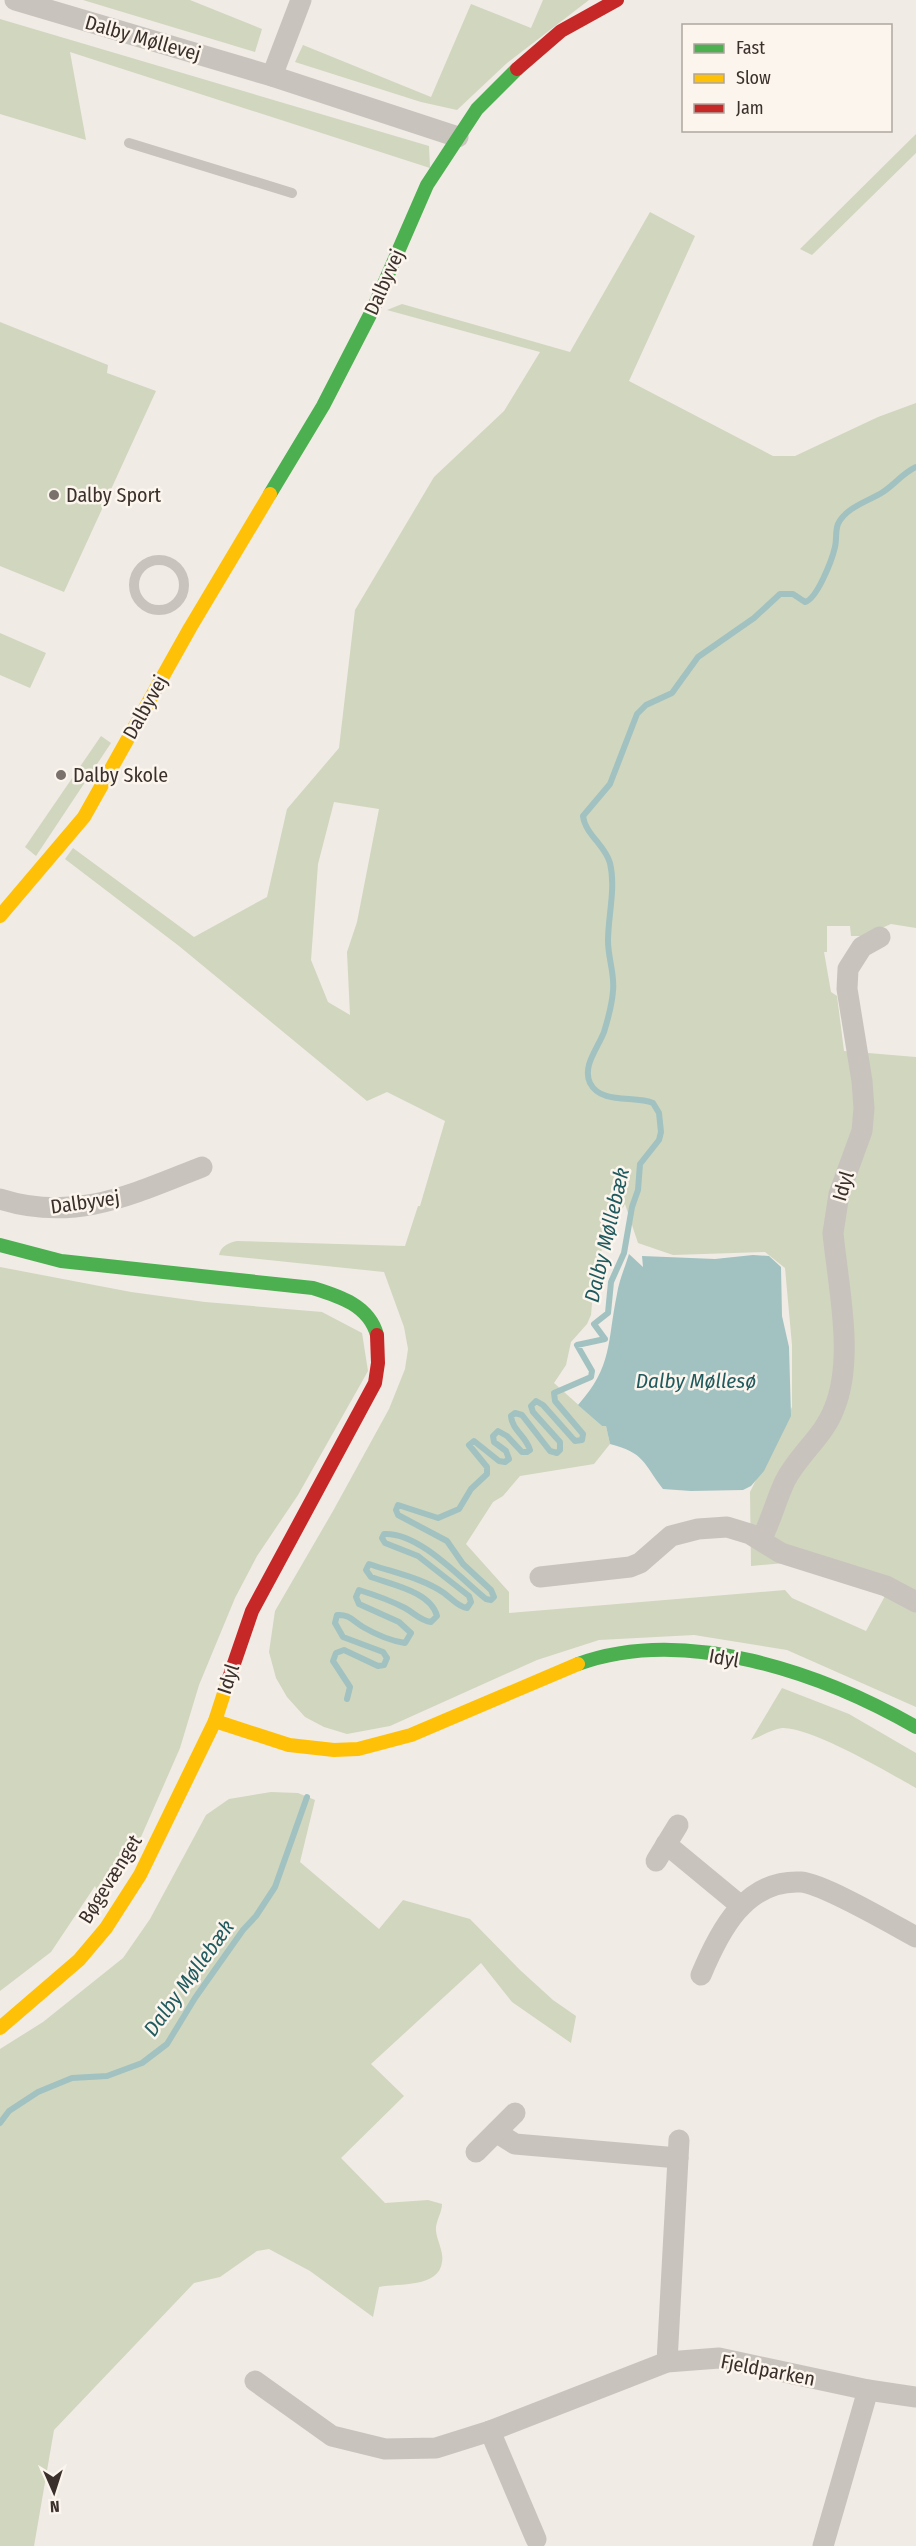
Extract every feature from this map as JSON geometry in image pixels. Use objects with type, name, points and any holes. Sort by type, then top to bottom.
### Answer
[{"type":"street","name":"Dalby Møllevej","points":[[15,0],[272,76],[458,136]]},
{"type":"street","points":[[272,76],[301,0]]},
{"type":"street","name":"Dalbyvej","points":[[0,916],[84,817],[201,610],[324,406],[373,309],[427,185],[458,136],[477,109],[510,75],[561,30],[617,0]]},
{"type":"street","name":"Idyl","points":[[761,1540],[772,1519],[786,1480],[834,1410],[839,1388],[844,1359],[833,1233],[835,1213],[848,1167],[862,1131],[864,1108],[862,1081],[847,989],[848,969],[862,947],[880,937]]},
{"type":"street","name":"Dalbyvej","points":[[0,1199],[20,1206],[42,1208],[69,1208],[113,1202],[202,1167]]},
{"type":"street","name":"Idyl","points":[[0,1245],[61,1261],[313,1288],[355,1302],[366,1313],[375,1328],[381,1342],[375,1383],[252,1611],[215,1721],[302,1748],[357,1750],[383,1745],[411,1735],[578,1663],[619,1653],[657,1651],[708,1654],[781,1668],[831,1684],[916,1727]]},
{"type":"street","points":[[540,1577],[630,1567],[640,1563],[671,1536],[698,1529],[727,1527],[750,1534],[781,1553],[885,1586],[916,1602]]},
{"type":"street","name":"Bøgevænget","points":[[0,2028],[79,1960],[106,1928],[140,1875],[215,1721]]},
{"type":"street","points":[[678,1825],[661,1853],[741,1906]]},
{"type":"street","points":[[701,1975],[718,1936],[741,1906],[762,1891],[782,1884],[802,1882],[823,1889],[916,1937]]},
{"type":"street","points":[[476,2152],[514,2113]]},
{"type":"street","points":[[496,2132],[515,2144],[678,2149],[667,2362]]},
{"type":"street","name":"Fjeldparken","points":[[255,2381],[332,2436],[385,2449],[436,2448],[490,2431],[667,2362],[719,2358],[868,2390],[916,2397]]},
{"type":"street","points":[[823,2546],[868,2390]]},
{"type":"street","points":[[490,2431],[536,2538]]},
{"type":"lane","points":[[129,143],[292,193]]},
{"type":"lane","points":[[156,559],[174,564],[183,576],[184,591],[181,598],[173,606],[164,609],[146,606],[136,596],[134,590],[137,572],[146,563],[156,559]]},
{"type":"lane","points":[[181,598],[201,610]]},
{"type":"green space","points":[[83,0],[190,0],[262,29],[255,52]]},
{"type":"green space","points":[[543,0],[589,0],[507,63],[457,110],[421,102],[295,62],[303,45],[431,97],[471,4],[531,28]]},
{"type":"green space","points":[[0,19],[429,146],[430,168],[70,52],[86,140],[0,114]]},
{"type":"green space","points":[[916,134],[916,153],[812,255],[800,249]]},
{"type":"green space","points":[[650,212],[695,236],[629,381],[773,456],[795,456],[878,417],[916,403],[916,928],[891,924],[863,936],[851,936],[850,926],[827,926],[827,952],[824,952],[831,992],[837,996],[844,1051],[916,1057],[916,1707],[787,1650],[694,1635],[599,1640],[537,1660],[390,1726],[347,1734],[324,1727],[305,1717],[287,1697],[276,1678],[269,1652],[275,1611],[389,1409],[405,1369],[408,1349],[404,1327],[384,1272],[219,1255],[225,1245],[237,1241],[405,1246],[418,1206],[420,1206],[445,1121],[387,1092],[367,1101],[179,946],[65,859],[73,848],[194,937],[267,897],[287,809],[339,748],[355,610],[434,477],[504,411],[540,352],[387,310],[402,304],[570,352]],"holes":[[[334,802],[379,809],[357,922],[347,952],[350,1015],[328,1002],[311,960],[318,864]],[[625,1204],[638,1243],[673,1255],[765,1252],[785,1268],[792,1345],[792,1407],[750,1492],[751,1566],[785,1563],[885,1596],[866,1631],[792,1598],[785,1590],[509,1613],[509,1592],[466,1544],[493,1502],[503,1496],[520,1476],[594,1464],[610,1444],[606,1426],[602,1426],[554,1383],[566,1365],[571,1342],[587,1324],[591,1315],[595,1269],[603,1246]]]},
{"type":"green space","name":"Dalby Sport","points":[[0,322],[108,365],[107,373],[156,391],[64,592],[0,566]]},
{"type":"green space","points":[[0,633],[46,653],[30,688],[0,675]]},
{"type":"green space","points":[[101,736],[111,743],[36,856],[25,847]]},
{"type":"green space","points":[[0,1267],[131,1292],[205,1302],[322,1312],[362,1333],[368,1371],[298,1495],[257,1556],[235,1598],[199,1685],[180,1748],[141,1837],[131,1844],[102,1902],[95,1886],[51,1952],[0,1991]]},
{"type":"green space","points":[[782,1688],[849,1714],[916,1753],[916,1788],[829,1742],[794,1729],[782,1728],[770,1731],[751,1740]]},
{"type":"green space","points":[[271,1792],[298,1793],[315,1800],[300,1862],[379,1929],[403,1900],[470,1919],[520,1970],[553,2000],[576,2016],[571,2043],[512,2002],[481,1963],[371,2064],[404,2096],[341,2158],[385,2203],[428,2200],[442,2204],[436,2228],[442,2258],[439,2270],[434,2276],[417,2283],[379,2287],[373,2317],[310,2271],[269,2249],[257,2251],[220,2277],[194,2283],[54,2430],[34,2546],[0,2546],[0,2049],[43,2022],[123,1958],[150,1919],[206,1815],[229,1799]]},
{"type":"water","name":"Dalby Møllesø","points":[[629,1254],[643,1267],[642,1256],[715,1259],[753,1255],[769,1256],[781,1267],[782,1316],[789,1347],[791,1416],[764,1471],[751,1486],[743,1490],[663,1489],[637,1455],[610,1444],[606,1426],[602,1426],[578,1405],[589,1391],[603,1365],[618,1289]]},
{"type":"waterway","name":"Dalby Møllebæk","points":[[347,1699],[350,1687],[333,1661],[336,1653],[344,1650],[378,1666],[384,1665],[387,1658],[383,1652],[343,1637],[335,1623],[337,1615],[348,1617],[373,1632],[400,1642],[405,1643],[411,1633],[399,1622],[359,1604],[356,1597],[359,1590],[405,1608],[427,1621],[431,1622],[437,1616],[433,1608],[419,1595],[371,1577],[366,1570],[369,1564],[427,1583],[464,1607],[467,1608],[471,1602],[469,1596],[418,1556],[385,1543],[382,1538],[384,1534],[397,1535],[425,1548],[486,1599],[491,1600],[494,1597],[491,1590],[463,1564],[447,1541],[398,1515],[396,1510],[398,1505],[438,1518],[459,1509],[471,1489],[487,1474],[487,1467],[469,1445],[474,1441],[499,1461],[505,1462],[509,1459],[506,1451],[494,1442],[493,1436],[498,1431],[507,1436],[522,1452],[530,1450],[512,1421],[511,1416],[515,1413],[522,1415],[550,1451],[557,1453],[560,1450],[560,1442],[533,1412],[531,1406],[536,1401],[543,1405],[575,1441],[582,1440],[583,1434],[555,1401],[554,1393],[591,1377],[592,1371],[577,1345],[605,1339],[594,1324],[608,1313],[611,1282],[624,1253],[632,1207],[638,1190],[640,1164],[659,1140],[661,1132],[659,1113],[653,1103],[602,1094],[595,1090],[588,1077],[589,1064],[604,1032],[612,996],[613,979],[608,941],[612,873],[604,851],[587,828],[583,816],[610,784],[637,714],[646,705],[672,693],[698,657],[754,618],[780,594],[793,594],[805,602],[810,599],[819,587],[827,569],[835,547],[838,524],[846,513],[883,492],[916,467]]},
{"type":"waterway","name":"Dalby Møllebæk","points":[[0,2123],[9,2111],[38,2092],[72,2078],[107,2076],[142,2063],[167,2044],[195,1998],[275,1887],[307,1797]]},
{"type":"traffic: fast","points":[[270,494],[323,406],[373,309],[427,185],[477,109],[517,69]]},
{"type":"traffic: fast","points":[[0,1245],[61,1261],[313,1288],[352,1303],[367,1316],[377,1335]]},
{"type":"traffic: fast","points":[[578,1664],[619,1653],[663,1650],[707,1653],[752,1661],[796,1673],[839,1689],[916,1727]]},
{"type":"traffic: slow","points":[[0,916],[84,817],[190,628],[270,494]]},
{"type":"traffic: slow","points":[[215,1721],[289,1745],[334,1750],[358,1749],[411,1735],[578,1664]]},
{"type":"traffic: slow","points":[[0,2028],[79,1960],[106,1928],[140,1875],[215,1721],[228,1681]]},
{"type":"traffic: jam","points":[[517,69],[561,31],[617,0]]},
{"type":"traffic: jam","points":[[228,1681],[252,1611],[375,1383],[378,1363],[377,1335]]},
{"type":"place","name":"Dalby Sport","points":[[54,495]]},
{"type":"place","name":"Dalby Skole","points":[[61,775]]}]
